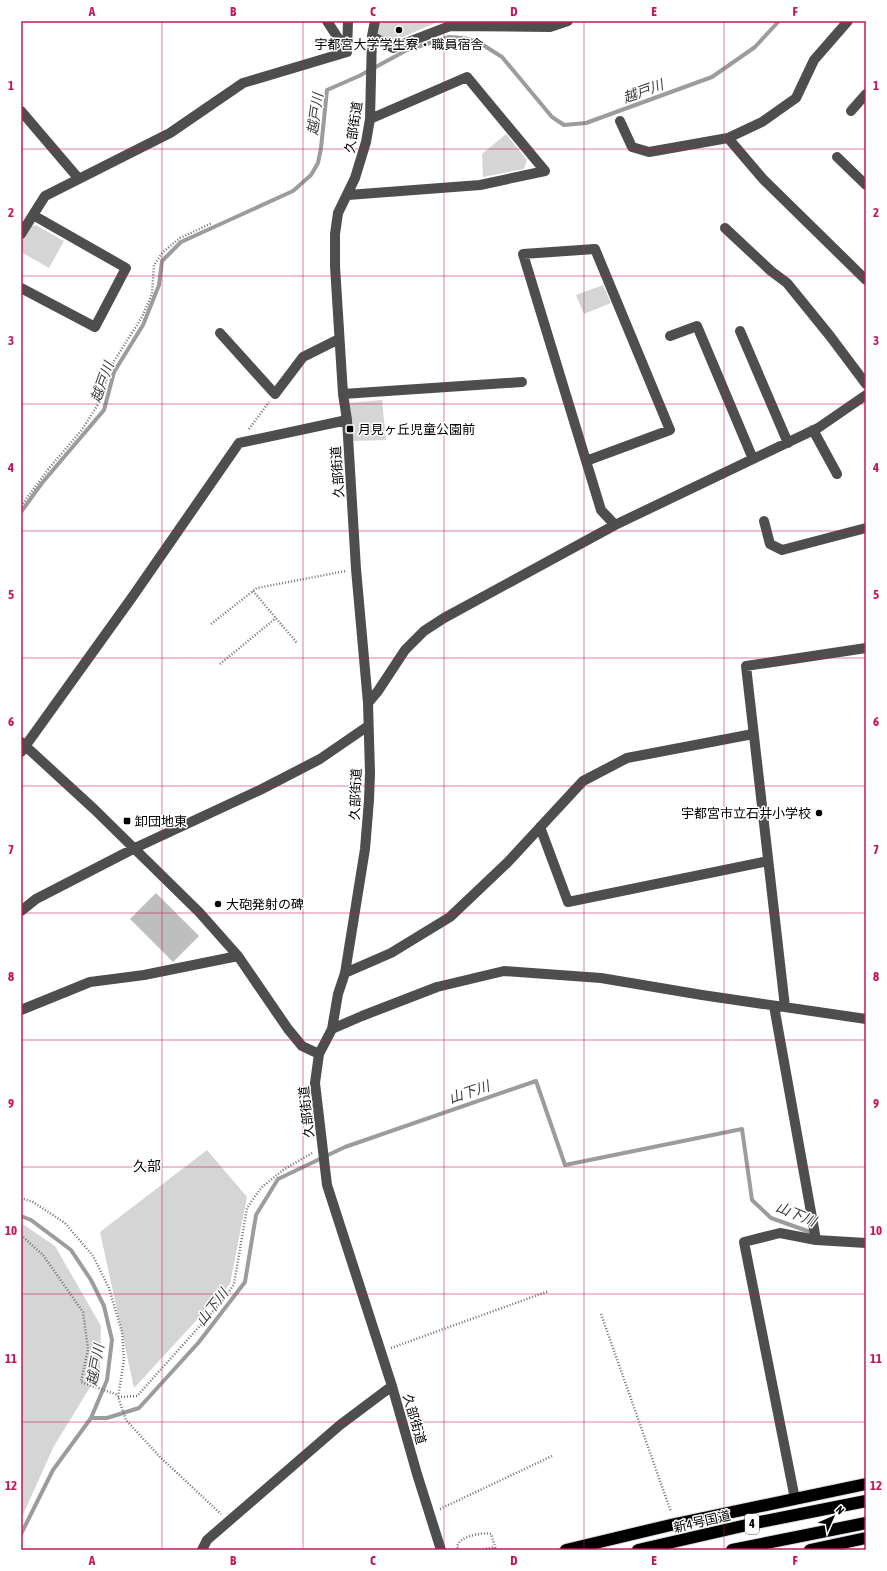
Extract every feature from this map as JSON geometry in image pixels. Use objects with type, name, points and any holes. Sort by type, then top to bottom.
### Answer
[{"type":"highway","points":[[566,1550],[675,1524],[866,1484]]},
{"type":"highway","name":"新4号国道","points":[[638,1550],[760,1522],[866,1501]]},
{"type":"highway","name":"4","points":[[732,1550],[866,1523]]},
{"type":"highway","points":[[810,1550],[866,1538]]},
{"type":"street","points":[[327,21],[346,52]]},
{"type":"street","points":[[346,52],[348,21]]},
{"type":"street","name":"久部街道","points":[[375,21],[372,36],[370,119],[366,142],[348,194],[338,213],[335,234],[335,266],[339,339],[343,394],[347,420],[356,569],[368,703],[370,773],[365,849],[345,973],[338,994],[332,1029],[319,1054],[315,1083],[327,1186],[392,1386],[417,1474],[441,1550]]},
{"type":"street","points":[[372,36],[393,48],[450,26],[550,27],[568,21]]},
{"type":"street","points":[[620,121],[632,147],[649,152],[728,138],[762,122],[796,98],[814,60],[848,21]]},
{"type":"street","points":[[21,234],[45,196],[170,133],[243,83],[346,52]]},
{"type":"street","points":[[348,194],[480,185],[545,170],[467,77],[370,119]]},
{"type":"street","points":[[851,111],[866,94]]},
{"type":"street","points":[[21,111],[79,179]]},
{"type":"street","points":[[728,138],[764,179],[866,280]]},
{"type":"street","points":[[836,157],[866,185]]},
{"type":"street","points":[[21,288],[95,327],[126,268],[33,215]]},
{"type":"street","points":[[725,228],[770,272],[787,283],[830,336],[866,384]]},
{"type":"street","points":[[586,461],[670,430],[596,249],[523,254],[525,261],[586,461],[601,510],[615,525]]},
{"type":"street","points":[[670,336],[697,326],[753,459]]},
{"type":"street","points":[[740,331],[788,443]]},
{"type":"street","points":[[220,333],[275,394],[303,357],[339,339]]},
{"type":"street","points":[[343,394],[522,382]]},
{"type":"street","points":[[368,703],[378,691],[405,650],[424,631],[444,618],[615,525],[813,430],[866,395]]},
{"type":"street","points":[[319,1054],[302,1046],[288,1029],[238,956],[216,930],[77,792],[22,746],[133,596],[239,443],[347,420]]},
{"type":"street","points":[[813,430],[837,474]]},
{"type":"street","points":[[764,521],[770,544],[782,550],[859,528],[866,528]]},
{"type":"street","points":[[785,1007],[746,666],[866,648]]},
{"type":"street","points":[[21,911],[36,899],[134,848],[260,790],[320,759],[368,726]]},
{"type":"street","points":[[345,973],[391,953],[450,917],[507,863],[583,781],[627,758],[753,734]]},
{"type":"street","points":[[540,827],[568,902],[768,861]]},
{"type":"street","points":[[21,1010],[90,982],[144,975],[238,956]]},
{"type":"street","points":[[332,1029],[437,987],[504,971],[601,978],[774,1006],[866,1019]]},
{"type":"street","points":[[774,1006],[816,1240]]},
{"type":"street","points":[[795,1499],[744,1242],[780,1233],[816,1240],[866,1243]]},
{"type":"street","points":[[202,1550],[207,1540],[228,1521],[340,1425],[392,1386]]},
{"type":"path","points":[[21,506],[50,467],[81,431],[99,403],[111,366],[142,317],[152,294],[154,265],[163,252],[180,238],[212,223]]},
{"type":"path","points":[[239,443],[275,394]]},
{"type":"path","points":[[211,624],[258,588],[356,569]]},
{"type":"path","points":[[253,591],[297,643]]},
{"type":"path","points":[[220,664],[276,618]]},
{"type":"path","points":[[21,1235],[43,1255],[83,1312],[88,1349],[81,1382],[118,1396],[137,1396],[224,1299],[234,1284],[247,1208],[261,1188],[284,1170],[322,1146]]},
{"type":"path","points":[[21,1198],[33,1202],[65,1223],[93,1256],[109,1288],[122,1332],[124,1360],[118,1396],[126,1420],[160,1457],[228,1521]]},
{"type":"path","points":[[381,1351],[549,1292]]},
{"type":"path","points":[[601,1314],[675,1524]]},
{"type":"path","points":[[430,1514],[552,1456]]},
{"type":"path","points":[[460,1550],[457,1547],[461,1540],[485,1533],[491,1534],[495,1549],[480,1550]]},
{"type":"shaded area","name":"宇都宮大学学生寮・職員宿舎","points":[[378,21],[440,21],[384,45],[376,38]]},
{"type":"shaded area","points":[[506,134],[527,160],[524,169],[483,177],[482,154]]},
{"type":"shaded area","points":[[36,225],[64,241],[49,268],[21,252],[21,240],[28,227]]},
{"type":"shaded area","points":[[603,285],[611,303],[584,314],[576,295]]},
{"type":"shaded area","points":[[382,400],[386,440],[353,441],[348,403]]},
{"type":"shaded area","points":[[207,1150],[247,1197],[230,1284],[134,1388],[100,1232]]},
{"type":"shaded area","points":[[21,1223],[55,1246],[101,1326],[100,1371],[54,1446],[21,1519]]},
{"type":"building","points":[[156,893],[199,936],[173,962],[130,919]]},
{"type":"waterway","name":"越戸川","points":[[21,512],[42,483],[104,410],[114,372],[143,325],[159,285],[162,261],[181,242],[293,191],[311,175],[318,163],[321,148],[327,90],[359,76],[407,50],[449,37],[464,38],[480,43],[502,57],[552,117],[564,125],[586,123],[712,77],[755,47],[779,21]]},
{"type":"waterway","name":"山下川","points":[[91,1418],[107,1418],[139,1408],[199,1342],[245,1282],[256,1215],[278,1179],[345,1147],[536,1081],[565,1165],[742,1129],[752,1200],[771,1218],[813,1233]]},
{"type":"waterway","name":"越戸川","points":[[21,1216],[31,1220],[71,1250],[91,1280],[104,1306],[112,1340],[107,1380],[91,1418],[53,1470],[21,1534]]},
{"type":"place","name":"宇都宮大学学生寮・職員宿舎","points":[[399,30]]},
{"type":"place","name":"月見ヶ丘児童公園前","points":[[350,429]]},
{"type":"place","name":"宇都宮市立石井小学校","points":[[819,813]]},
{"type":"place","name":"卸団地東","points":[[127,821]]},
{"type":"place","name":"大砲発射の碑","points":[[218,904]]},
{"type":"district","name":"久部","points":[[147,1166]]}]
